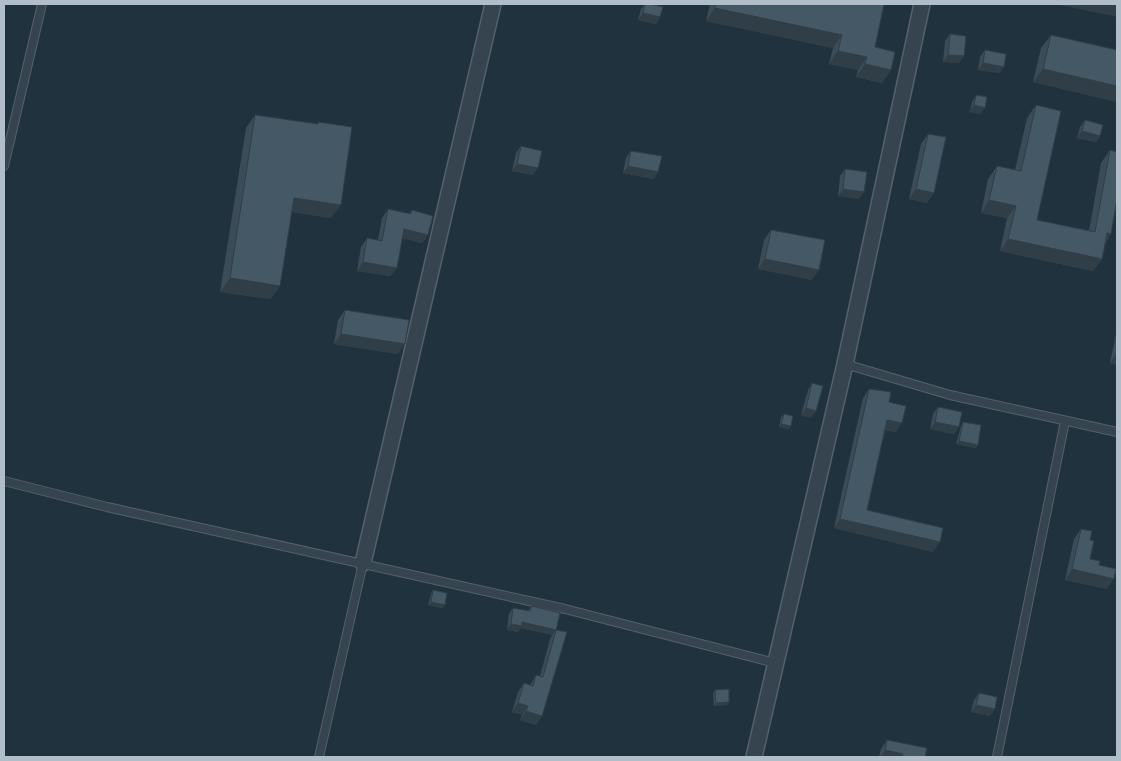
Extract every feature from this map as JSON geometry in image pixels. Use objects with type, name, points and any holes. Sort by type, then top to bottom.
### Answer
[{"type":"street","points":[[363,564],[493,4]]},
{"type":"street","points":[[754,757],[845,364],[922,4]]},
{"type":"lane","points":[[4,166],[42,4]]},
{"type":"lane","points":[[845,364],[950,395],[1117,432]]},
{"type":"lane","points":[[997,757],[1065,421]]},
{"type":"lane","points":[[4,481],[107,507],[565,609],[775,663]]},
{"type":"lane","points":[[319,757],[363,564]]},
{"type":"building","points":[[645,4],[663,7],[660,17],[643,13]]},
{"type":"building","points":[[716,4],[884,4],[875,47],[895,52],[891,70],[865,64],[867,57],[838,51],[842,35],[715,8]]},
{"type":"building","points":[[950,34],[966,36],[964,56],[948,55]]},
{"type":"building","points":[[1051,35],[1117,50],[1117,86],[1043,69]]},
{"type":"building","points":[[985,50],[1006,54],[1004,67],[983,63]]},
{"type":"building","points":[[976,95],[987,97],[985,108],[974,105]]},
{"type":"building","points":[[1036,105],[1061,111],[1037,220],[1095,232],[1110,150],[1117,152],[1117,199],[1111,234],[1107,233],[1102,259],[1008,239],[1016,206],[989,200],[997,166],[1021,171]]},
{"type":"building","points":[[255,115],[352,127],[341,205],[294,198],[280,286],[230,278]]},
{"type":"building","points":[[1085,120],[1103,125],[1100,136],[1082,131]]},
{"type":"building","points":[[928,134],[946,137],[934,193],[916,189]]},
{"type":"building","points":[[521,146],[542,151],[538,168],[517,164]]},
{"type":"building","points":[[631,151],[662,156],[658,172],[628,166]]},
{"type":"building","points":[[845,169],[867,172],[864,192],[843,189]]},
{"type":"building","points":[[388,209],[411,214],[412,210],[433,216],[428,235],[404,229],[397,268],[363,262],[367,238],[382,241]]},
{"type":"building","points":[[771,230],[825,240],[819,270],[765,259]]},
{"type":"building","points":[[345,310],[409,320],[405,344],[341,334]]},
{"type":"building","points":[[812,383],[823,386],[816,411],[806,408]]},
{"type":"building","points":[[869,389],[891,392],[889,402],[906,406],[902,423],[887,420],[867,510],[943,528],[940,542],[840,519]]},
{"type":"building","points":[[938,407],[962,412],[959,427],[935,422]]},
{"type":"building","points":[[784,414],[793,416],[791,426],[781,424]]},
{"type":"building","points":[[963,422],[981,425],[978,445],[959,441]]},
{"type":"building","points":[[1081,529],[1092,531],[1090,540],[1094,541],[1090,559],[1100,561],[1099,565],[1116,569],[1114,579],[1072,569]]},
{"type":"building","points":[[433,590],[447,593],[445,605],[431,602]]},
{"type":"building","points":[[532,606],[560,613],[556,630],[522,622],[522,626],[511,624],[513,608],[530,611]]},
{"type":"building","points":[[556,630],[567,632],[542,716],[526,711],[528,706],[518,703],[524,683],[533,686],[536,675],[543,677]]},
{"type":"building","points":[[729,689],[729,702],[716,703],[715,690]]},
{"type":"building","points":[[979,693],[997,697],[995,709],[976,705]]},
{"type":"building","points":[[887,740],[927,748],[925,757],[903,757],[903,754],[885,750]]}]
